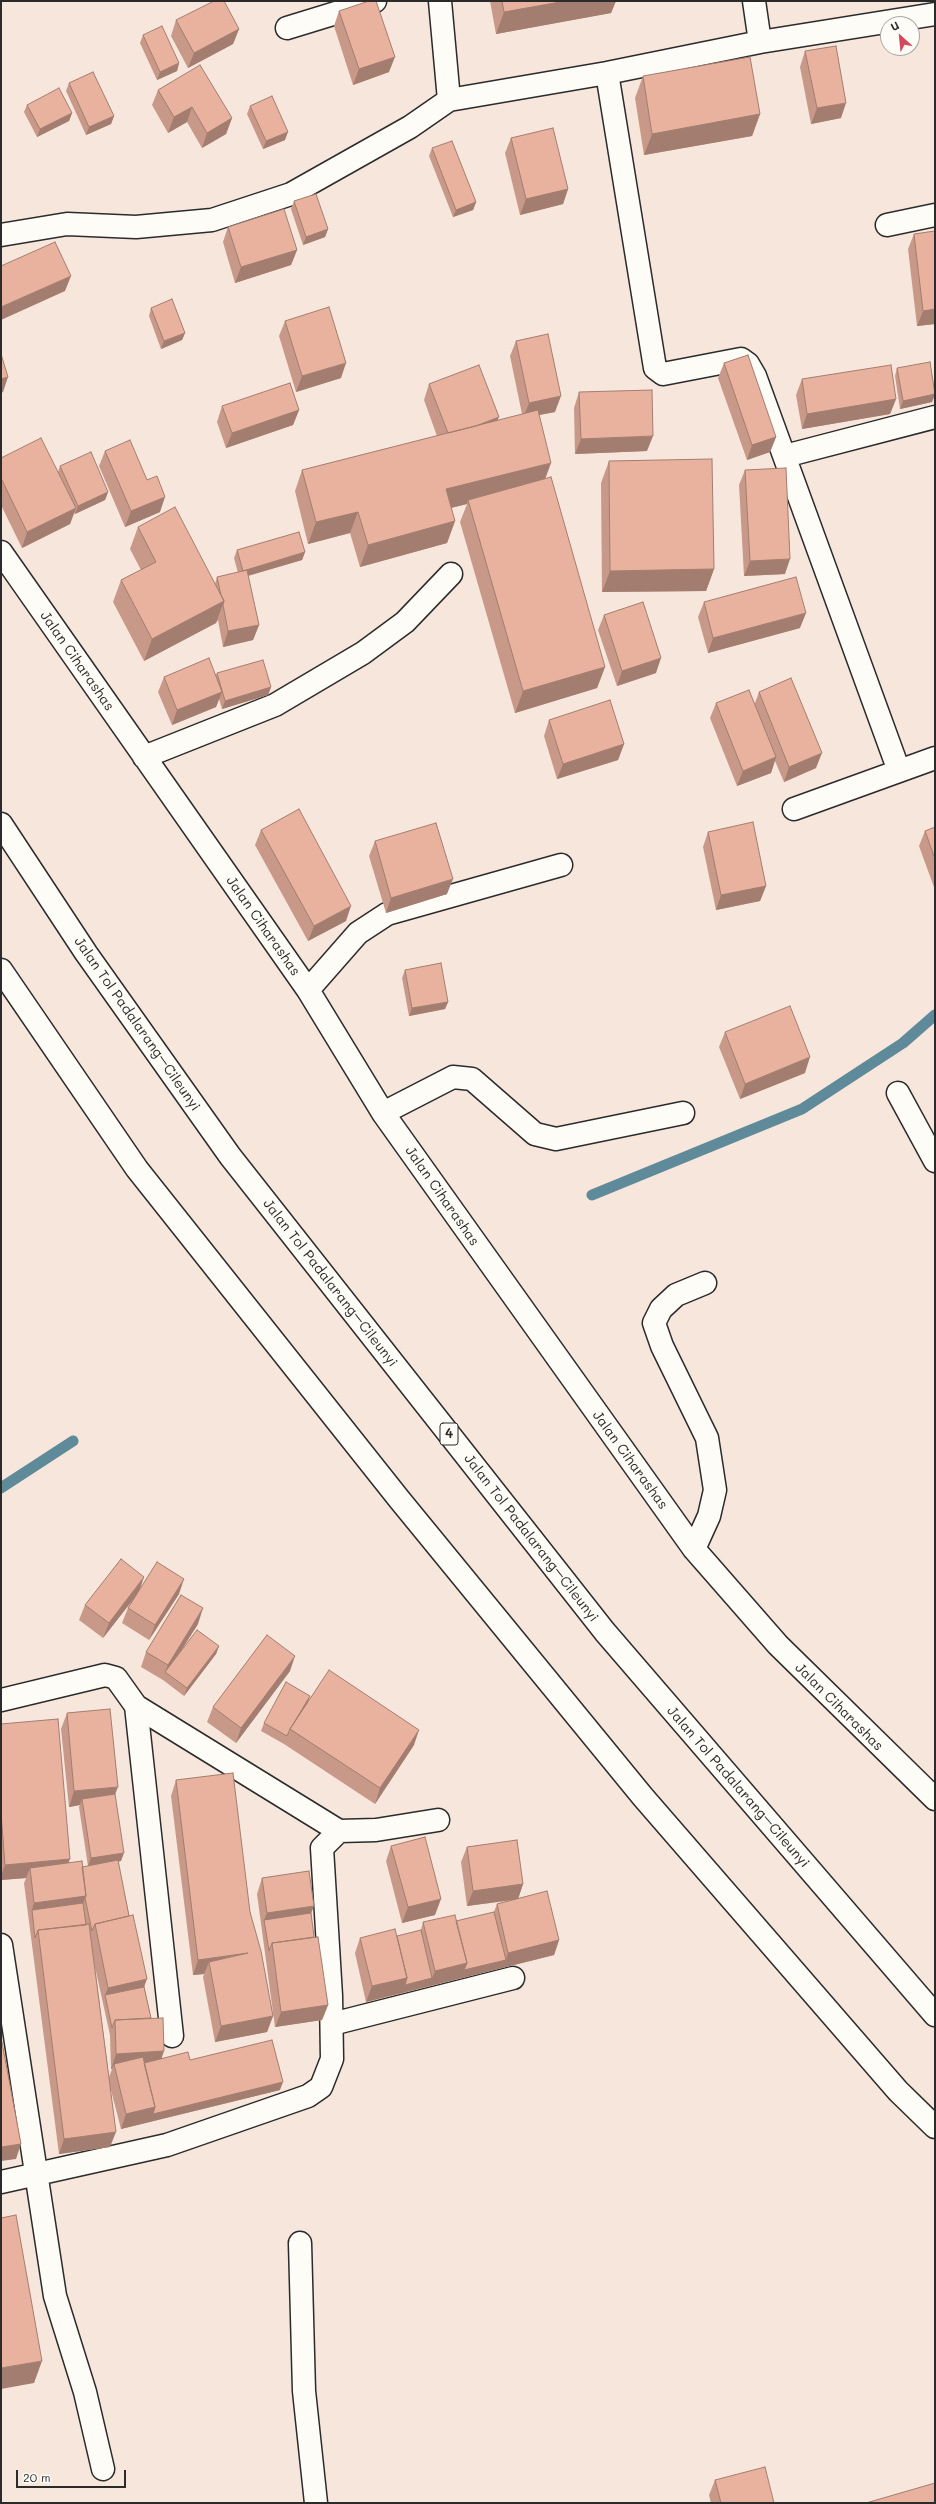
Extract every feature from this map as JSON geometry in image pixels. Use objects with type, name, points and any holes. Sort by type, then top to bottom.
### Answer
[{"type":"main road","points":[[287,28],[375,1]]},
{"type":"main road","points":[[440,1],[449,100]]},
{"type":"main road","points":[[754,1],[760,42]]},
{"type":"main road","points":[[1,236],[67,224],[136,227],[212,220],[291,194],[410,127],[449,100],[606,73],[760,42],[935,14]]},
{"type":"main road","points":[[606,73],[655,368],[664,374],[741,359],[748,364],[755,376],[785,456],[899,771]]},
{"type":"main road","points":[[886,225],[935,215]]},
{"type":"main road","points":[[785,456],[935,417]]},
{"type":"main road","name":"Jalan Ciharashas","points":[[1,552],[308,990],[383,1114],[694,1549],[778,1645],[918,1785],[935,1799]]},
{"type":"main road","points":[[144,758],[275,705],[363,653],[404,622],[452,574]]},
{"type":"main road","points":[[794,809],[935,758]]},
{"type":"main road","name":"Jalan Tol Padalarang–Cileunyi","points":[[1,824],[86,953],[240,1168],[605,1632],[935,2015]]},
{"type":"main road","points":[[308,990],[358,933],[387,914],[561,865]]},
{"type":"main road","points":[[1,970],[137,1169],[399,1499],[642,1797],[898,2091],[935,2127]]},
{"type":"main road","points":[[383,1114],[453,1077],[472,1079],[535,1134],[556,1139],[683,1113]]},
{"type":"main road","points":[[898,1093],[935,1161]]},
{"type":"main road","points":[[694,1549],[709,1516],[715,1490],[707,1438],[662,1346],[654,1323],[661,1309],[676,1295],[705,1283]]},
{"type":"main road","points":[[1,1700],[105,1675],[116,1678],[136,1706],[339,1831],[376,1830],[438,1820]]},
{"type":"main road","points":[[136,1706],[172,2036]]},
{"type":"main road","points":[[1,2182],[35,2176],[167,2145],[308,2096],[321,2087],[330,2069],[332,2059],[332,2024],[321,1858],[322,1848],[339,1831]]},
{"type":"main road","points":[[1,1945],[35,2176],[55,2296],[85,2392],[103,2469]]},
{"type":"main road","points":[[332,2024],[513,1978]]},
{"type":"main road","points":[[300,2243],[304,2391],[316,2503]]},
{"type":"building","points":[[214,1],[224,1],[239,29],[194,53],[176,20]]},
{"type":"building","points":[[369,1],[376,1],[395,57],[359,69],[339,11]]},
{"type":"building","points":[[502,1],[566,1],[504,12]]},
{"type":"building","points":[[162,26],[179,63],[160,72],[143,35]]},
{"type":"building","points":[[836,46],[846,103],[817,108],[805,51]]},
{"type":"building","points":[[750,57],[760,114],[652,134],[643,76]]},
{"type":"building","points":[[200,65],[232,118],[207,133],[192,107],[174,117],[158,90]]},
{"type":"building","points":[[93,72],[114,116],[89,127],[69,83]]},
{"type":"building","points":[[59,88],[72,113],[40,129],[27,105]]},
{"type":"building","points":[[272,96],[288,132],[266,141],[250,106]]},
{"type":"building","points":[[553,128],[568,189],[526,199],[511,138]]},
{"type":"building","points":[[452,141],[476,202],[456,210],[432,148]]},
{"type":"building","points":[[316,194],[328,229],[306,237],[294,201]]},
{"type":"building","points":[[284,209],[297,250],[241,267],[228,227]]},
{"type":"building","points":[[935,231],[935,309],[923,311],[914,234]]},
{"type":"building","points":[[55,242],[71,276],[1,307],[1,266]]},
{"type":"building","points":[[172,299],[185,333],[164,341],[151,308]]},
{"type":"building","points":[[329,307],[346,363],[302,376],[285,321]]},
{"type":"building","points":[[548,334],[561,396],[529,403],[516,341]]},
{"type":"building","points":[[1,354],[8,377],[1,379]]},
{"type":"building","points":[[748,355],[776,437],[752,445],[724,363]]},
{"type":"building","points":[[930,362],[935,394],[903,401],[897,368]]},
{"type":"building","points":[[479,365],[499,417],[476,426],[448,433],[429,384]]},
{"type":"building","points":[[891,365],[896,399],[807,414],[802,379]]},
{"type":"building","points":[[290,383],[299,410],[232,433],[222,406]]},
{"type":"building","points":[[652,390],[653,436],[581,439],[579,392]]},
{"type":"building","points":[[538,410],[551,463],[446,489],[455,521],[368,545],[358,512],[316,522],[302,470]]},
{"type":"building","points":[[41,438],[76,508],[27,532],[1,478],[1,458]]},
{"type":"building","points":[[130,440],[147,480],[157,476],[165,497],[131,511],[105,451]]},
{"type":"building","points":[[91,452],[108,492],[78,506],[60,466]]},
{"type":"building","points":[[712,459],[714,569],[610,571],[609,461]]},
{"type":"building","points":[[786,468],[790,559],[750,561],[745,470]]},
{"type":"building","points":[[551,477],[605,667],[523,691],[468,500]]},
{"type":"building","points":[[175,507],[224,601],[152,639],[121,580],[156,562],[138,527]]},
{"type":"building","points":[[299,532],[305,552],[243,571],[237,550]]},
{"type":"building","points":[[247,570],[259,625],[228,631],[223,605],[224,601],[217,577]]},
{"type":"building","points":[[796,577],[806,613],[713,638],[704,602]]},
{"type":"building","points":[[643,602],[661,658],[622,671],[604,615]]},
{"type":"building","points":[[209,658],[222,692],[177,710],[164,677]]},
{"type":"building","points":[[263,660],[271,687],[225,701],[217,673]]},
{"type":"building","points":[[791,678],[822,753],[789,767],[759,692]]},
{"type":"building","points":[[749,690],[776,757],[743,771],[716,703]]},
{"type":"building","points":[[610,700],[624,744],[563,764],[549,720]]},
{"type":"building","points":[[299,809],[351,906],[314,926],[261,830]]},
{"type":"building","points":[[753,822],[766,886],[721,895],[708,832]]},
{"type":"building","points":[[436,823],[453,879],[391,898],[375,841]]},
{"type":"building","points":[[935,827],[935,859],[925,831]]},
{"type":"building","points":[[441,963],[448,1002],[412,1008],[405,970]]},
{"type":"building","points":[[790,1006],[810,1057],[745,1084],[725,1032]]},
{"type":"building","points":[[121,1559],[144,1577],[109,1623],[85,1605]]},
{"type":"building","points":[[157,1562],[184,1579],[155,1625],[128,1608]]},
{"type":"building","points":[[181,1595],[203,1608],[168,1665],[146,1652]]},
{"type":"building","points":[[197,1630],[219,1646],[187,1688],[165,1672]]},
{"type":"building","points":[[267,1635],[295,1656],[241,1728],[213,1707]]},
{"type":"building","points":[[329,1670],[419,1730],[380,1788],[290,1729]]},
{"type":"building","points":[[286,1682],[310,1696],[287,1736],[264,1723]]},
{"type":"building","points":[[110,1709],[118,1787],[74,1791],[67,1713]]},
{"type":"building","points":[[58,1719],[70,1859],[5,1865],[1,1813],[1,1724]]},
{"type":"building","points":[[233,1773],[250,1912],[261,1951],[273,2016],[221,2026],[209,1962],[248,1953],[198,1960],[176,1780]]},
{"type":"building","points":[[115,1794],[124,1853],[91,1858],[82,1799]]},
{"type":"building","points":[[425,1837],[441,1899],[408,1907],[391,1846]]},
{"type":"building","points":[[517,1840],[523,1884],[473,1891],[467,1847]]},
{"type":"building","points":[[118,1860],[129,1916],[95,1924],[92,1931],[85,1898],[82,1867]]},
{"type":"building","points":[[82,1861],[86,1896],[34,1903],[30,1868]]},
{"type":"building","points":[[309,1871],[314,1906],[267,1913],[262,1878]]},
{"type":"building","points":[[547,1891],[559,1940],[508,1953],[497,1904]]},
{"type":"building","points":[[83,1903],[86,1925],[38,1930],[35,1938],[32,1910]]},
{"type":"building","points":[[494,1912],[506,1960],[464,1970],[467,1963],[456,1921]]},
{"type":"building","points":[[311,1913],[314,1937],[272,1943],[269,1951],[264,1920]]},
{"type":"building","points":[[133,1915],[147,1979],[108,1988],[95,1924]]},
{"type":"building","points":[[455,1915],[467,1963],[435,1971],[423,1922]]},
{"type":"building","points":[[89,1924],[116,2132],[64,2139],[38,1930]]},
{"type":"building","points":[[395,1929],[407,1978],[372,1986],[360,1938]]},
{"type":"building","points":[[421,1930],[432,1978],[405,1985],[407,1978],[397,1936]]},
{"type":"building","points":[[318,1937],[328,2005],[281,2012],[272,1943]]},
{"type":"building","points":[[144,1987],[151,2018],[115,2020],[112,2028],[105,1995]]},
{"type":"building","points":[[163,2018],[164,2051],[116,2054],[115,2020]]},
{"type":"building","points":[[1,2037],[21,2144],[1,2147]]},
{"type":"building","points":[[272,2040],[283,2082],[153,2114],[155,2107],[144,2063],[188,2052],[190,2060]]},
{"type":"building","points":[[143,2057],[155,2107],[126,2114],[114,2064]]},
{"type":"building","points":[[16,2215],[42,2361],[1,2368],[1,2218]]},
{"type":"building","points":[[765,2467],[774,2503],[721,2503],[715,2480]]},
{"type":"building","points":[[935,2483],[935,2503],[866,2503]]},
{"type":"waterway","points":[[592,1195],[802,1109],[903,1043],[935,1015]]},
{"type":"waterway","points":[[1,1488],[73,1441]]}]
